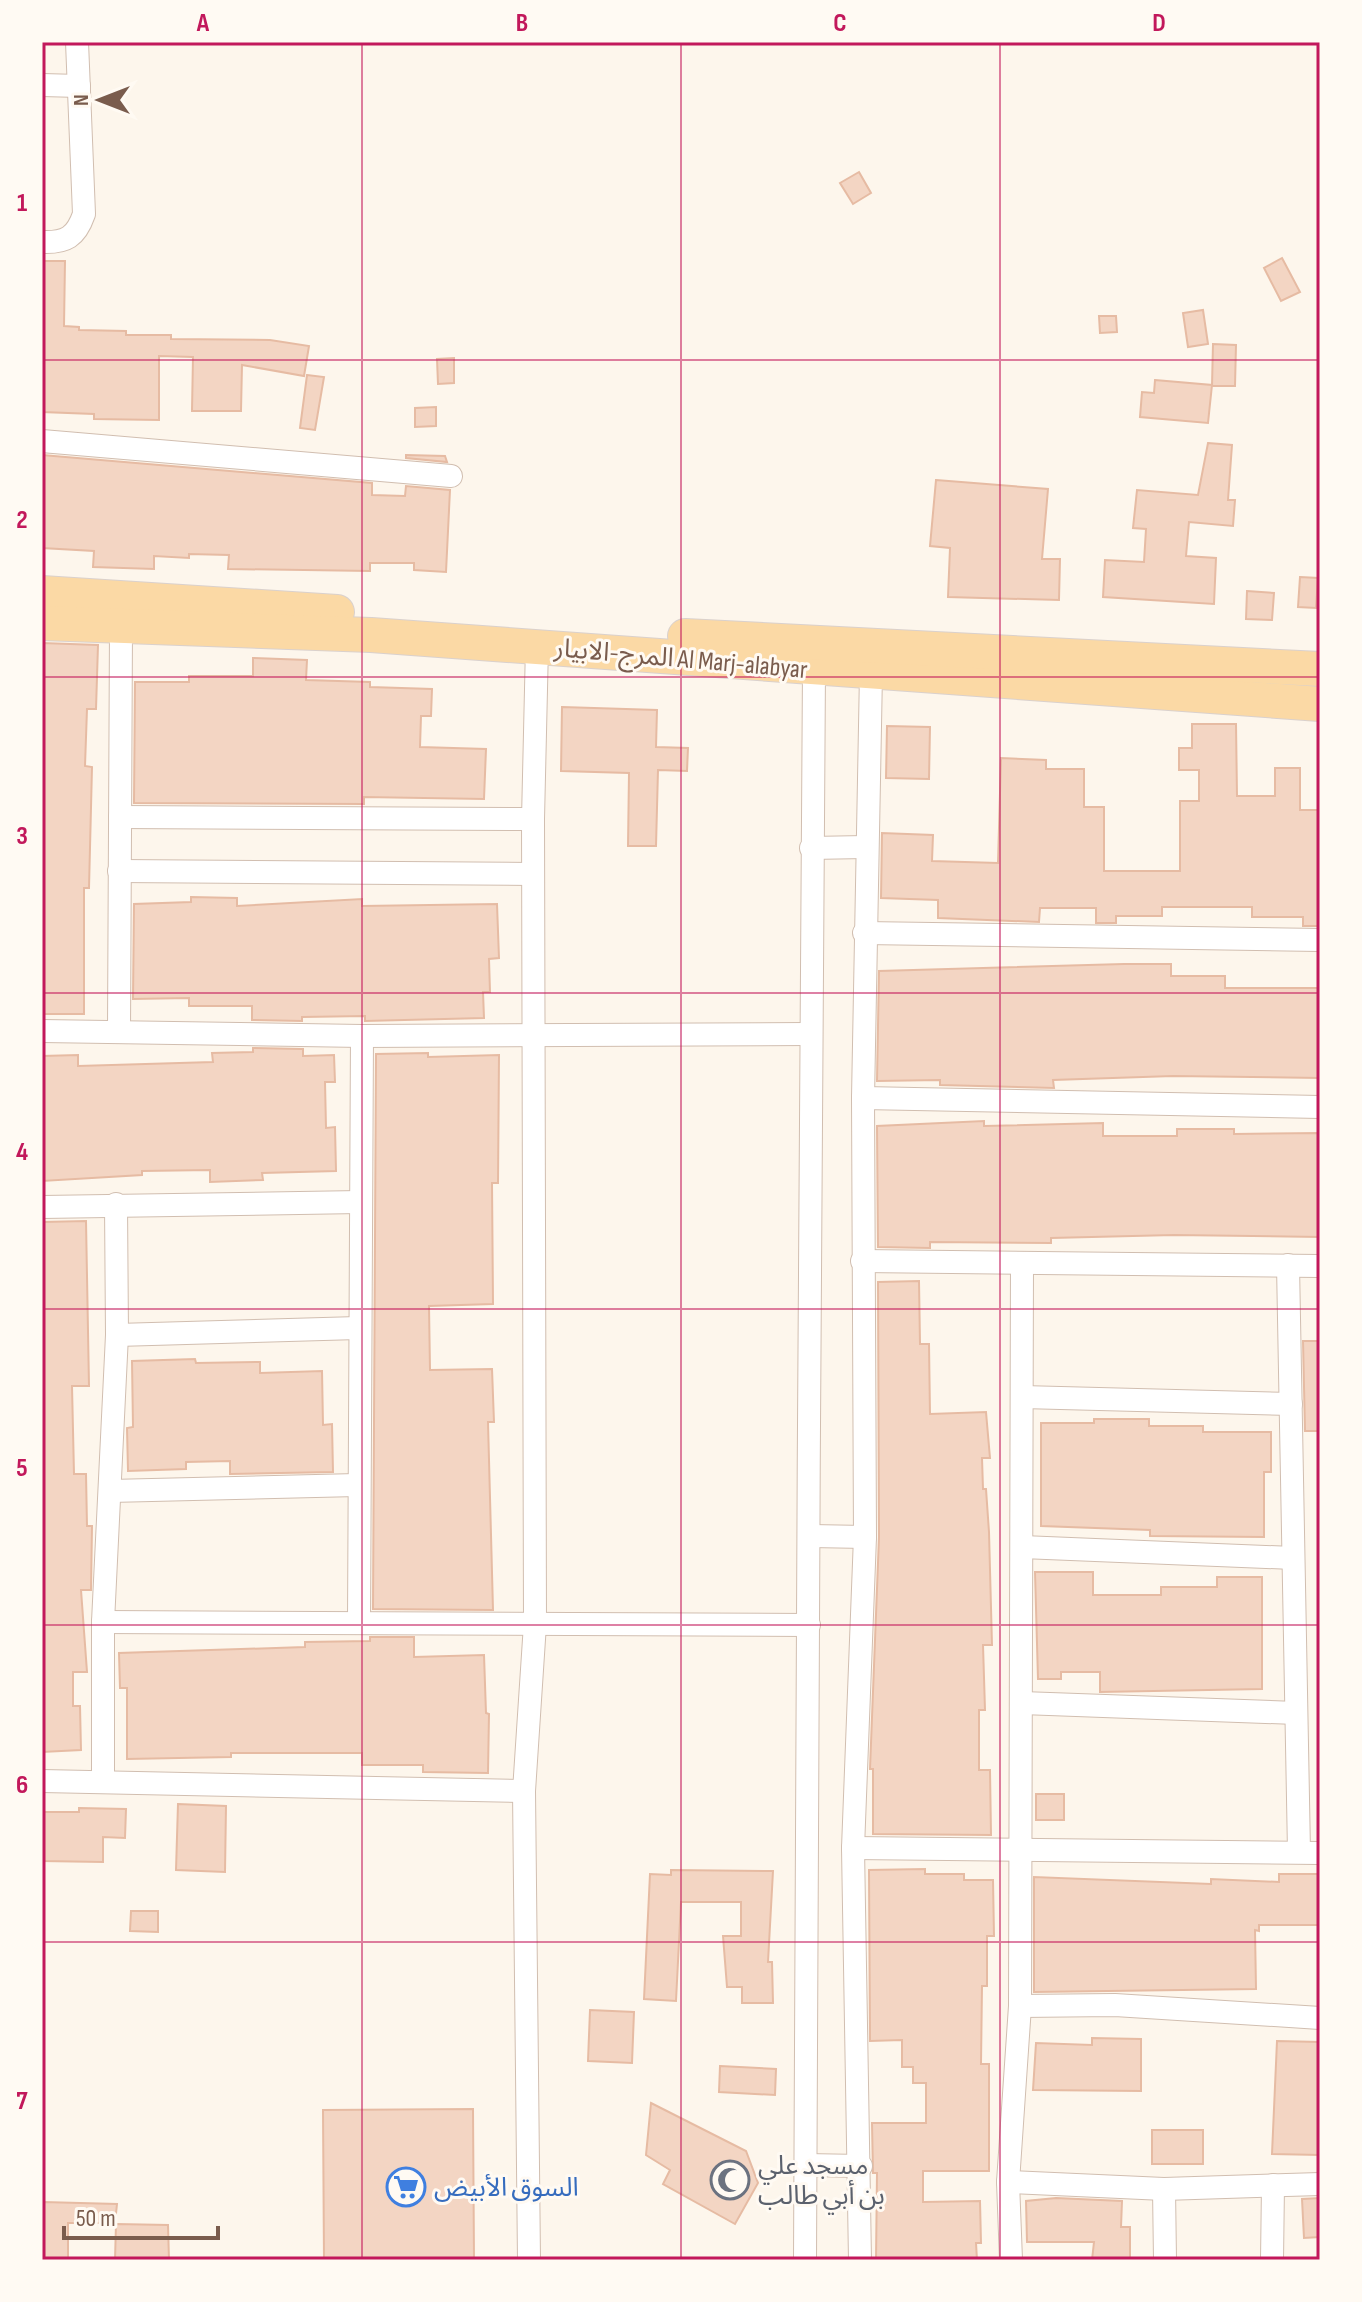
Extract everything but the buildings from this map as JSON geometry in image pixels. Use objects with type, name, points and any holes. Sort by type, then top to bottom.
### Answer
[{"type":"main road","name":"المرج-الابيار Al Marj-alabyar","points":[[42,593],[692,636],[1320,669]]},
{"type":"main road","name":"المرج-الابيار Al Marj-alabyar","points":[[42,623],[121,629],[371,635],[1320,704]]},
{"type":"street","points":[[42,242],[66,240],[78,232],[84,214],[77,42]]},
{"type":"street","points":[[42,85],[79,86]]},
{"type":"street","points":[[42,441],[451,476]]},
{"type":"street","points":[[119,1032],[121,629]]},
{"type":"street","points":[[529,2260],[524,1791],[535,1624],[536,1036],[533,819],[537,646]]},
{"type":"street","points":[[805,2260],[811,1536],[809,1034],[814,669]]},
{"type":"street","points":[[860,2260],[861,2166],[853,1848],[865,1537],[862,1261],[864,933],[871,673]]},
{"type":"street","points":[[120,817],[533,819]]},
{"type":"street","points":[[811,848],[865,847]]},
{"type":"street","points":[[119,871],[533,874]]},
{"type":"street","points":[[864,933],[1320,940]]},
{"type":"street","points":[[42,1031],[362,1036],[809,1034]]},
{"type":"street","points":[[359,1623],[357,1485],[362,1036]]},
{"type":"street","points":[[863,1098],[1320,1107]]},
{"type":"street","points":[[42,1207],[360,1202]]},
{"type":"street","points":[[103,1782],[103,1622],[117,1335],[116,1204]]},
{"type":"street","points":[[862,1261],[1320,1266]]},
{"type":"street","points":[[1011,2260],[1008,2182],[1020,2006],[1022,1263]]},
{"type":"street","points":[[853,1848],[1309,1853],[1296,1713],[1288,1265]]},
{"type":"street","points":[[117,1335],[358,1328]]},
{"type":"street","points":[[1022,1397],[1291,1404]]},
{"type":"street","points":[[110,1491],[357,1485]]},
{"type":"street","points":[[811,1536],[865,1537]]},
{"type":"street","points":[[1022,1547],[1293,1558]]},
{"type":"street","points":[[103,1622],[809,1625]]},
{"type":"street","points":[[1022,1703],[1296,1713]]},
{"type":"street","points":[[42,1781],[524,1791]]},
{"type":"street","points":[[1020,2006],[1115,2005],[1320,2018]]},
{"type":"street","points":[[806,2165],[861,2166]]},
{"type":"street","points":[[1008,2182],[1164,2189],[1320,2184]]},
{"type":"street","points":[[1272,2260],[1273,2185]]},
{"type":"street","points":[[1164,2189],[1165,2260]]},
{"type":"place","name":"مسجد علي بن أبي طالب","points":[[730,2180]]},
{"type":"place","name":"السوق الأبيض","points":[[406,2187]]}]
